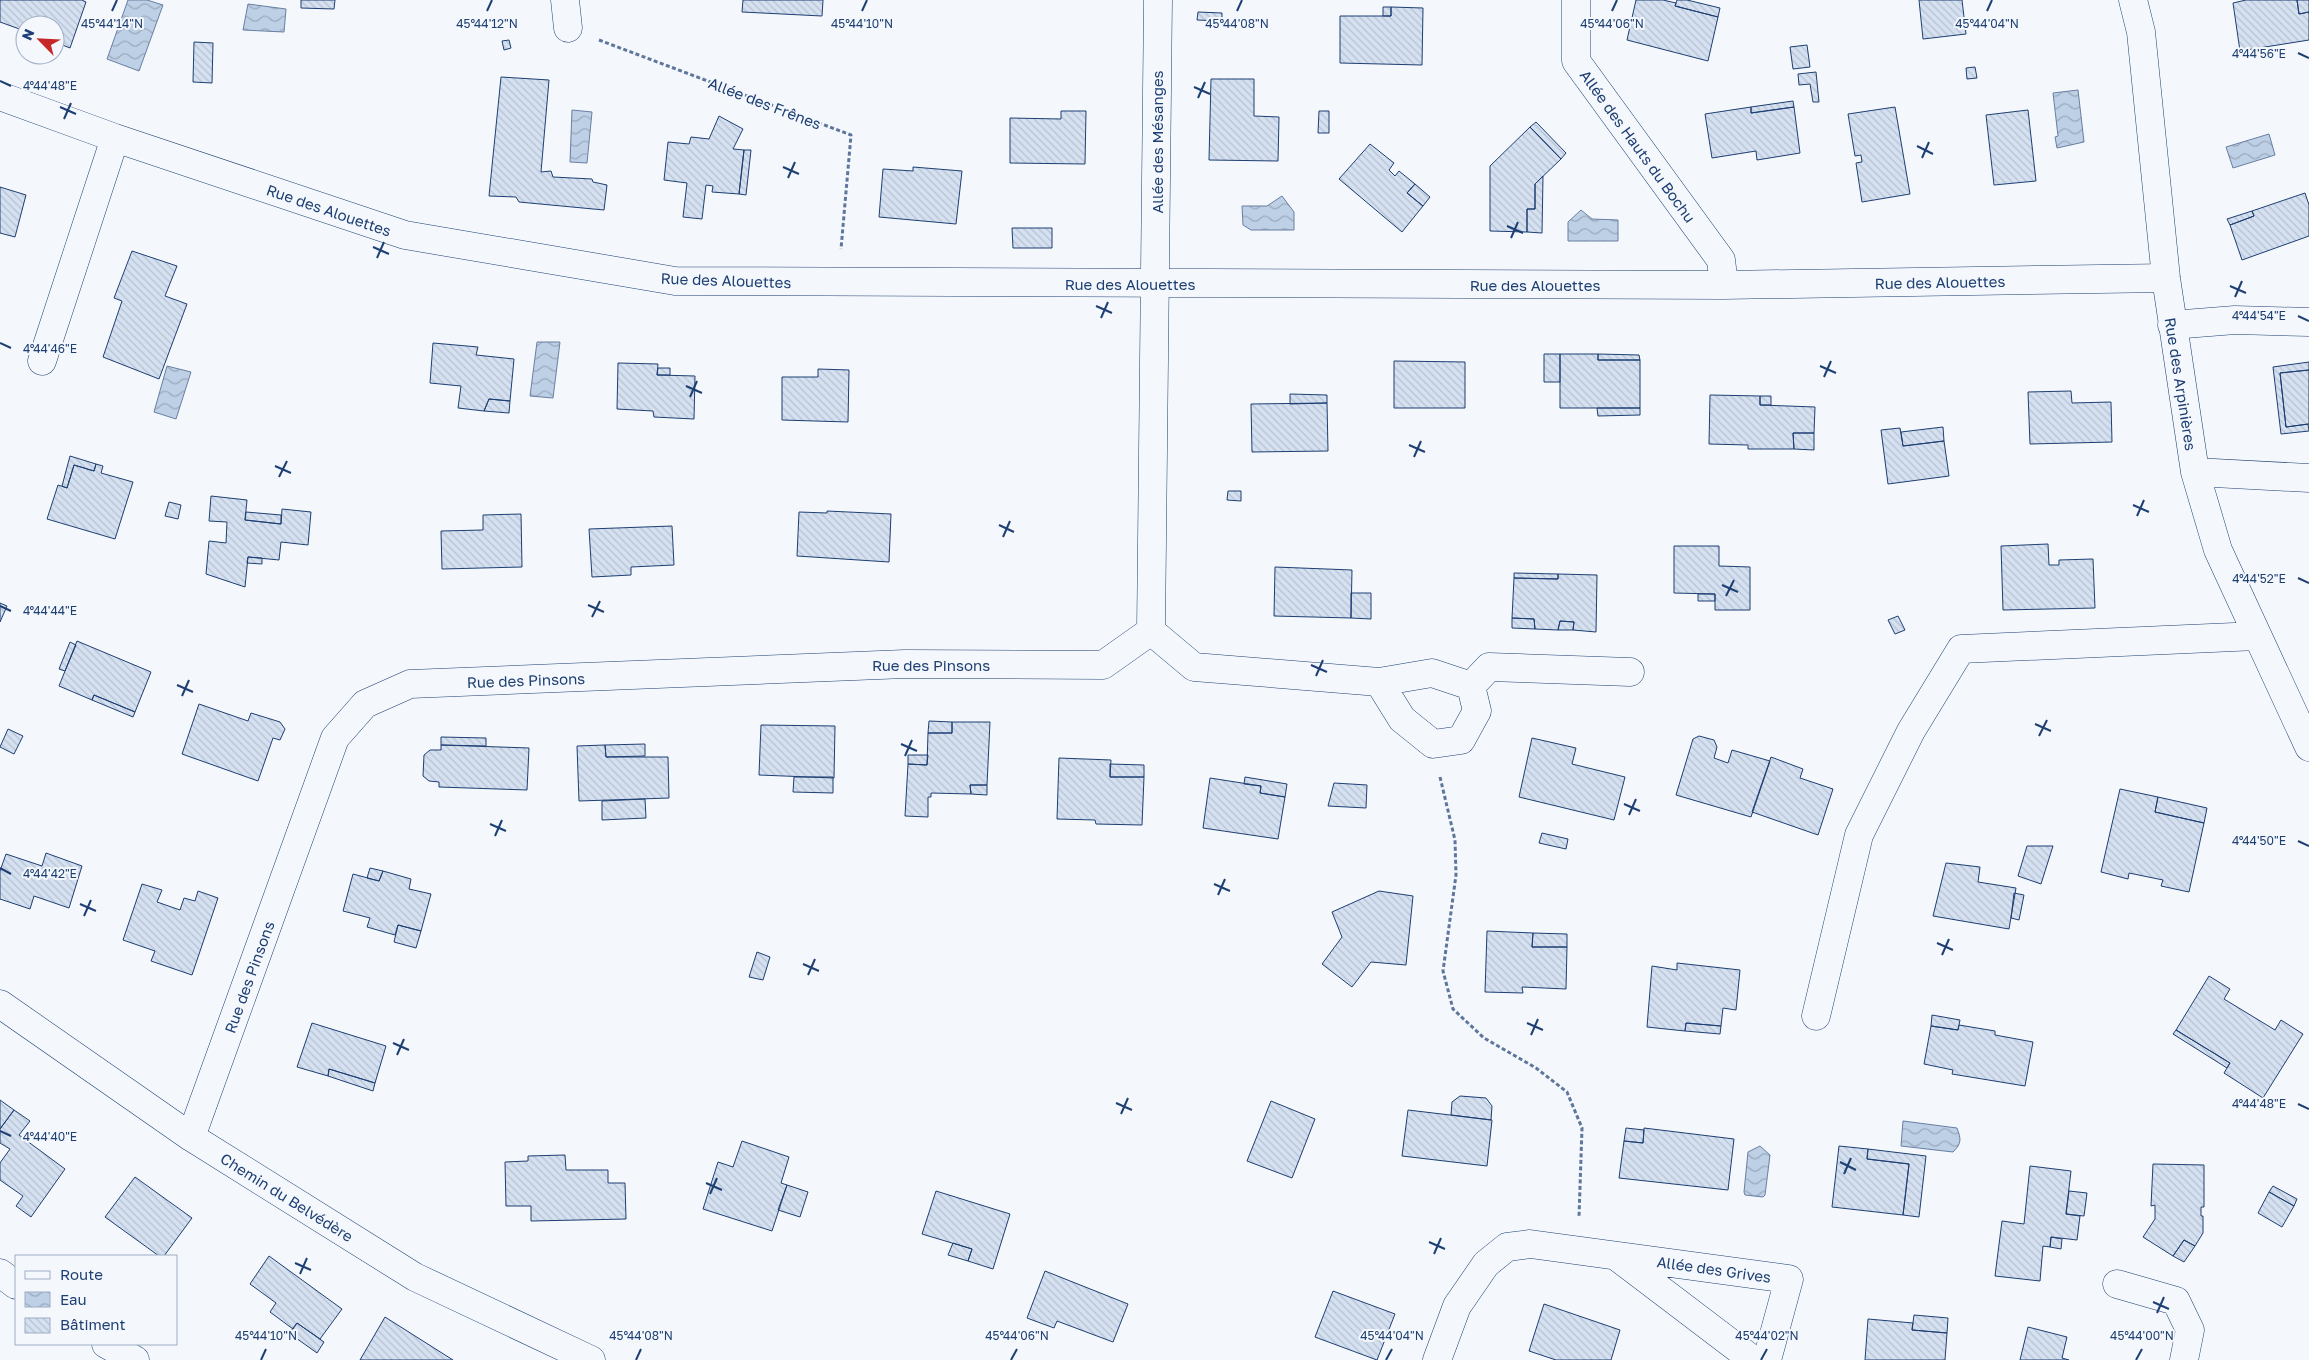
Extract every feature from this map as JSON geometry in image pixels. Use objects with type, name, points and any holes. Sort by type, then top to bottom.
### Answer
[{"type":"street","points":[[565,0],[568,28]]},
{"type":"street","name":"Allée des Mésanges","points":[[1156,284],[1158,0]]},
{"type":"street","name":"Allée des Hauts du Bochu","points":[[1576,0],[1576,61],[1721,260],[1724,285]]},
{"type":"street","name":"Rue des Arpinières","points":[[2134,0],[2142,32],[2172,325],[2195,472],[2218,550],[2309,746]]},
{"type":"street","name":"Rue des Alouettes","points":[[0,96],[115,138],[404,235],[675,281],[1724,285],[2166,278]]},
{"type":"street","points":[[42,362],[115,138]]},
{"type":"street","points":[[1156,284],[1151,631],[1194,668],[1380,682],[1432,673],[1472,686]]},
{"type":"street","points":[[2172,325],[2235,320],[2309,322]]},
{"type":"street","points":[[2195,472],[2309,478]]},
{"type":"street","name":"Rue des Pinsons","points":[[191,1138],[335,738],[365,704],[410,684],[905,664],[1103,665],[1151,631]]},
{"type":"street","points":[[1816,1016],[1859,835],[1911,731],[1961,649],[2257,636]]},
{"type":"street","points":[[1472,686],[1489,667],[1630,672]]},
{"type":"street","points":[[1380,682],[1402,718],[1433,744],[1461,740],[1477,711],[1472,686]]},
{"type":"street","name":"Chemin du Belvédère","points":[[0,1004],[191,1138],[415,1276],[591,1360]]},
{"type":"street","name":"Allée des Grives","points":[[1437,1360],[1457,1306],[1486,1264],[1507,1247],[1530,1244],[1789,1279],[1767,1360]]},
{"type":"street","name":"Allée des Grives","points":[[1615,1255],[1752,1360]]},
{"type":"street","points":[[0,1273],[15,1284]]},
{"type":"street","points":[[2117,1284],[2176,1301],[2190,1330],[2184,1360]]},
{"type":"street","points":[[108,1345],[135,1360]]},
{"type":"path","name":"Allée des Frênes","points":[[568,28],[851,135],[838,282]]},
{"type":"path","points":[[1433,744],[1455,840],[1456,874],[1443,970],[1453,1009],[1484,1038],[1536,1068],[1567,1092],[1582,1128],[1579,1250]]},
{"type":"water","points":[[128,0],[147,0],[163,5],[139,71],[107,59]]},
{"type":"water","points":[[248,4],[286,9],[284,32],[243,30]]},
{"type":"water","points":[[2078,90],[2084,142],[2057,148],[2055,137],[2058,136],[2053,93]]},
{"type":"water","points":[[572,110],[592,112],[587,163],[570,162]]},
{"type":"water","points":[[2269,134],[2275,155],[2233,168],[2226,147]]},
{"type":"water","points":[[1282,196],[1294,212],[1294,230],[1251,230],[1243,225],[1242,206],[1267,206]]},
{"type":"water","points":[[1581,210],[1592,219],[1618,220],[1618,241],[1568,241],[1568,222]]},
{"type":"water","points":[[537,342],[560,342],[553,398],[530,396]]},
{"type":"water","points":[[167,366],[191,372],[176,419],[154,412]]},
{"type":"water","points":[[1903,1121],[1957,1128],[1960,1138],[1958,1146],[1953,1152],[1901,1146]]},
{"type":"water","points":[[1760,1146],[1770,1155],[1765,1195],[1763,1197],[1745,1195],[1748,1152]]},
{"type":"building","points":[[0,0],[82,0],[86,2],[70,48],[65,46],[65,15],[15,15],[15,27],[0,22]]},
{"type":"building","points":[[301,0],[335,0],[334,9],[301,8]]},
{"type":"building","points":[[743,0],[823,0],[822,16],[742,12]]},
{"type":"building","points":[[1636,0],[1663,0],[1676,3],[1675,6],[1718,17],[1708,61],[1627,40]]},
{"type":"building","points":[[1677,0],[1687,0],[1720,8],[1718,17],[1675,6]]},
{"type":"building","points":[[1919,0],[1962,0],[1966,34],[1923,39]]},
{"type":"building","points":[[2246,0],[2297,0],[2299,14],[2309,12],[2309,40],[2240,51],[2233,3]]},
{"type":"building","points":[[2297,0],[2309,0],[2309,12],[2299,14]]},
{"type":"building","points":[[1383,7],[1391,7],[1391,16],[1383,16]]},
{"type":"building","points":[[1391,7],[1423,8],[1422,65],[1340,63],[1340,16],[1391,16]]},
{"type":"building","points":[[1198,12],[1222,13],[1222,21],[1197,20]]},
{"type":"building","points":[[509,40],[511,48],[504,50],[502,41]]},
{"type":"building","points":[[194,42],[213,43],[212,83],[193,82]]},
{"type":"building","points":[[1807,45],[1810,67],[1793,69],[1790,47]]},
{"type":"building","points":[[1975,67],[1977,78],[1967,79],[1966,68]]},
{"type":"building","points":[[1816,72],[1819,102],[1813,102],[1810,84],[1799,85],[1798,74]]},
{"type":"building","points":[[501,77],[549,80],[541,172],[551,171],[553,177],[592,179],[593,182],[607,185],[604,210],[519,202],[516,197],[489,196]]},
{"type":"building","points":[[1211,79],[1254,79],[1254,116],[1279,117],[1278,161],[1209,160]]},
{"type":"building","points":[[1793,101],[1794,107],[1751,113],[1751,107]]},
{"type":"building","points":[[1751,107],[1751,113],[1794,107],[1800,153],[1757,160],[1756,151],[1712,158],[1705,114]]},
{"type":"building","points":[[1895,107],[1910,194],[1862,202],[1856,163],[1862,162],[1861,155],[1855,156],[1848,114]]},
{"type":"building","points":[[2028,110],[2036,181],[1994,185],[1986,115]]},
{"type":"building","points":[[1061,111],[1086,111],[1085,164],[1010,163],[1010,118],[1061,119]]},
{"type":"building","points":[[1319,111],[1329,111],[1329,133],[1318,133]]},
{"type":"building","points":[[719,116],[743,129],[733,149],[744,150],[739,194],[712,192],[713,186],[706,185],[702,219],[683,217],[687,183],[664,180],[668,142],[689,144],[691,137],[709,139]]},
{"type":"building","points":[[1536,122],[1566,153],[1561,159],[1530,127]]},
{"type":"building","points":[[1530,127],[1561,159],[1535,184],[1535,209],[1527,209],[1527,232],[1490,231],[1490,166]]},
{"type":"building","points":[[1370,144],[1394,163],[1389,170],[1395,176],[1399,171],[1415,184],[1407,193],[1423,206],[1402,232],[1339,179]]},
{"type":"building","points":[[744,150],[751,150],[746,195],[739,194]]},
{"type":"building","points":[[913,167],[962,171],[956,224],[879,217],[883,169],[913,171]]},
{"type":"building","points":[[1543,176],[1542,233],[1527,232],[1527,209],[1535,209],[1535,184]]},
{"type":"building","points":[[1415,184],[1430,197],[1423,206],[1407,193]]},
{"type":"building","points":[[0,187],[26,195],[15,237],[0,233]]},
{"type":"building","points":[[2305,193],[2309,205],[2309,236],[2242,260],[2230,225],[2254,216],[2252,211]]},
{"type":"building","points":[[2252,211],[2254,216],[2230,225],[2227,219]]},
{"type":"building","points":[[1012,228],[1052,228],[1052,248],[1013,248]]},
{"type":"building","points":[[132,251],[177,266],[165,296],[187,304],[159,379],[103,357],[122,301],[114,298]]},
{"type":"building","points":[[433,343],[478,347],[476,355],[514,359],[510,401],[489,399],[484,411],[458,408],[461,386],[430,383]]},
{"type":"building","points":[[1544,354],[1560,354],[1560,382],[1544,382]]},
{"type":"building","points":[[1560,354],[1598,354],[1598,360],[1640,360],[1640,408],[1560,408]]},
{"type":"building","points":[[1598,354],[1639,355],[1640,360],[1598,360]]},
{"type":"building","points":[[1394,361],[1465,362],[1465,408],[1394,408]]},
{"type":"building","points":[[2309,362],[2309,370],[2280,373],[2286,427],[2308,424],[2309,431],[2281,434],[2273,367]]},
{"type":"building","points":[[618,363],[658,364],[657,375],[695,376],[694,419],[654,417],[653,411],[617,409]]},
{"type":"building","points":[[658,368],[670,368],[670,375],[657,375]]},
{"type":"building","points":[[818,369],[849,370],[848,422],[782,420],[782,377],[818,377]]},
{"type":"building","points":[[2309,370],[2309,424],[2286,427],[2280,373]]},
{"type":"building","points":[[2071,391],[2072,403],[2111,402],[2112,442],[2030,444],[2028,392]]},
{"type":"building","points":[[1290,394],[1327,395],[1327,403],[1290,404]]},
{"type":"building","points":[[1710,395],[1760,396],[1760,405],[1815,407],[1814,433],[1793,433],[1794,449],[1748,449],[1748,445],[1709,444]]},
{"type":"building","points":[[1760,396],[1771,396],[1771,405],[1760,405]]},
{"type":"building","points":[[489,399],[510,401],[509,413],[484,411]]},
{"type":"building","points":[[1327,403],[1328,451],[1252,452],[1251,404]]},
{"type":"building","points":[[1597,408],[1640,408],[1640,415],[1598,416]]},
{"type":"building","points":[[1943,427],[1944,441],[1903,446],[1901,432]]},
{"type":"building","points":[[1900,428],[1903,446],[1944,441],[1949,476],[1888,484],[1881,430]]},
{"type":"building","points":[[1793,433],[1814,433],[1814,450],[1794,449]]},
{"type":"building","points":[[70,456],[96,464],[94,471],[74,465],[67,488],[62,486]]},
{"type":"building","points":[[96,464],[103,466],[101,473],[133,482],[115,539],[47,519],[58,485],[67,488],[74,465],[94,471]]},
{"type":"building","points":[[1228,491],[1241,491],[1241,501],[1227,500]]},
{"type":"building","points":[[211,496],[247,500],[245,520],[281,524],[282,509],[311,512],[308,545],[281,542],[279,560],[248,557],[245,587],[206,574],[209,541],[226,543],[227,522],[209,521]]},
{"type":"building","points":[[169,502],[181,505],[178,519],[165,516]]},
{"type":"building","points":[[827,511],[891,514],[889,562],[797,556],[799,512],[827,513]]},
{"type":"building","points":[[246,512],[281,515],[281,524],[245,520]]},
{"type":"building","points":[[521,514],[522,567],[442,569],[441,531],[483,530],[483,515]]},
{"type":"building","points":[[672,526],[674,565],[631,567],[631,575],[592,577],[589,529]]},
{"type":"building","points":[[2048,544],[2049,565],[2059,565],[2059,560],[2093,559],[2095,608],[2003,610],[2001,546]]},
{"type":"building","points":[[1674,546],[1719,546],[1719,566],[1750,567],[1750,610],[1715,610],[1715,594],[1674,593]]},
{"type":"building","points":[[248,557],[262,558],[262,564],[247,563]]},
{"type":"building","points":[[1275,567],[1352,570],[1351,618],[1274,616]]},
{"type":"building","points":[[1514,573],[1558,574],[1558,579],[1514,578]]},
{"type":"building","points":[[1558,574],[1597,575],[1596,632],[1573,630],[1574,622],[1560,621],[1558,630],[1535,629],[1534,619],[1512,618],[1514,578],[1558,579]]},
{"type":"building","points":[[1351,593],[1371,593],[1371,619],[1351,618]]},
{"type":"building","points":[[1698,594],[1715,594],[1715,601],[1698,601]]},
{"type":"building","points":[[0,603],[7,606],[0,622]]},
{"type":"building","points":[[1898,616],[1905,630],[1895,634],[1888,620]]},
{"type":"building","points":[[1512,618],[1534,619],[1535,629],[1512,628]]},
{"type":"building","points":[[1560,621],[1574,622],[1573,630],[1558,630]]},
{"type":"building","points":[[77,641],[151,672],[135,712],[94,695],[92,700],[59,686]]},
{"type":"building","points":[[70,642],[76,645],[65,671],[59,669]]},
{"type":"building","points":[[94,695],[135,712],[133,717],[92,700]]},
{"type":"building","points":[[199,704],[248,721],[251,713],[280,722],[285,729],[280,740],[273,738],[258,781],[182,754]]},
{"type":"building","points":[[929,721],[952,722],[952,733],[928,733]]},
{"type":"building","points":[[952,722],[990,722],[987,785],[970,785],[971,794],[931,793],[931,797],[928,797],[928,817],[905,816],[908,764],[927,765],[928,733],[952,733]]},
{"type":"building","points":[[761,725],[835,726],[834,778],[759,775]]},
{"type":"building","points":[[8,729],[23,736],[14,754],[0,747]]},
{"type":"building","points":[[1699,736],[1714,740],[1717,747],[1714,758],[1728,763],[1732,750],[1770,761],[1751,817],[1676,795],[1693,739]]},
{"type":"building","points":[[441,737],[486,738],[486,746],[441,745]]},
{"type":"building","points":[[1532,738],[1576,748],[1572,764],[1625,777],[1614,820],[1519,797]]},
{"type":"building","points":[[645,744],[645,756],[606,757],[605,745]]},
{"type":"building","points":[[441,745],[529,748],[527,790],[439,787],[439,782],[429,781],[423,776],[424,755],[430,750],[441,750]]},
{"type":"building","points":[[605,745],[606,757],[668,757],[669,798],[579,801],[577,746]]},
{"type":"building","points":[[908,755],[928,755],[927,765],[908,764]]},
{"type":"building","points":[[1771,757],[1803,769],[1800,778],[1833,789],[1818,835],[1752,812]]},
{"type":"building","points":[[1059,758],[1111,760],[1110,777],[1144,777],[1142,825],[1096,824],[1095,820],[1057,819]]},
{"type":"building","points":[[1110,764],[1144,765],[1144,777],[1110,777]]},
{"type":"building","points":[[794,777],[833,777],[833,793],[793,792]]},
{"type":"building","points":[[1245,777],[1287,784],[1285,797],[1260,793],[1261,786],[1244,784]]},
{"type":"building","points":[[1210,778],[1261,786],[1260,793],[1285,797],[1278,839],[1203,828]]},
{"type":"building","points":[[1334,783],[1367,785],[1366,808],[1328,806]]},
{"type":"building","points":[[970,785],[987,785],[987,795],[971,794]]},
{"type":"building","points":[[2120,789],[2158,797],[2155,812],[2204,823],[2189,892],[2161,886],[2163,880],[2129,873],[2128,879],[2101,872]]},
{"type":"building","points":[[2158,797],[2207,808],[2204,823],[2155,812]]},
{"type":"building","points":[[645,799],[646,818],[602,820],[602,801]]},
{"type":"building","points":[[1542,833],[1568,839],[1566,849],[1539,843]]},
{"type":"building","points":[[2027,846],[2053,846],[2041,884],[2018,876]]},
{"type":"building","points":[[46,853],[82,866],[69,908],[34,896],[30,909],[0,899],[0,871],[6,854],[42,866]]},
{"type":"building","points":[[1946,863],[1980,867],[1978,882],[2016,888],[2009,929],[1933,916]]},
{"type":"building","points":[[370,868],[383,871],[379,881],[367,878]]},
{"type":"building","points":[[383,871],[411,879],[409,889],[431,894],[421,931],[398,925],[395,935],[367,927],[370,918],[343,911],[353,874],[379,881]]},
{"type":"building","points":[[142,884],[162,890],[157,902],[180,910],[184,898],[195,901],[198,891],[218,898],[192,975],[151,961],[155,951],[123,940]]},
{"type":"building","points":[[1379,891],[1413,896],[1406,965],[1371,962],[1352,987],[1322,964],[1342,937],[1332,912]]},
{"type":"building","points":[[2014,893],[2024,895],[2019,920],[2011,918]]},
{"type":"building","points":[[398,925],[421,931],[416,948],[394,942]]},
{"type":"building","points":[[1487,931],[1533,933],[1532,947],[1567,947],[1566,989],[1522,987],[1523,993],[1485,992]]},
{"type":"building","points":[[1533,933],[1567,934],[1567,947],[1532,947]]},
{"type":"building","points":[[757,952],[770,957],[763,980],[749,977]]},
{"type":"building","points":[[1677,963],[1740,970],[1736,1010],[1723,1008],[1721,1026],[1686,1023],[1685,1031],[1647,1027],[1652,966],[1677,970]]},
{"type":"building","points":[[2209,976],[2230,989],[2224,999],[2275,1030],[2281,1020],[2303,1034],[2263,1098],[2224,1073],[2230,1063],[2176,1030]]},
{"type":"building","points":[[1932,1015],[1960,1020],[1958,1030],[1931,1026]]},
{"type":"building","points":[[312,1023],[386,1046],[375,1083],[329,1069],[328,1076],[297,1067]]},
{"type":"building","points":[[1686,1023],[1721,1026],[1720,1034],[1685,1031]]},
{"type":"building","points":[[1959,1025],[1995,1031],[1995,1035],[2033,1042],[2025,1086],[1952,1074],[1953,1070],[1924,1064],[1931,1026],[1958,1030]]},
{"type":"building","points":[[2176,1030],[2230,1063],[2227,1068],[2173,1034]]},
{"type":"building","points":[[329,1069],[375,1083],[373,1091],[328,1076]]},
{"type":"building","points":[[1460,1096],[1486,1098],[1492,1106],[1491,1120],[1451,1115],[1452,1102]]},
{"type":"building","points":[[0,1100],[14,1110],[0,1129]]},
{"type":"building","points":[[1271,1101],[1315,1119],[1292,1178],[1247,1161]]},
{"type":"building","points":[[14,1110],[30,1121],[19,1135],[65,1169],[31,1217],[16,1206],[23,1196],[0,1180],[0,1163],[10,1149],[0,1143],[0,1129]]},
{"type":"building","points":[[1408,1110],[1492,1120],[1487,1166],[1402,1156]]},
{"type":"building","points":[[1626,1128],[1644,1130],[1643,1143],[1624,1141]]},
{"type":"building","points":[[1644,1128],[1734,1139],[1728,1190],[1619,1178],[1624,1141],[1643,1143]]},
{"type":"building","points":[[742,1141],[789,1157],[781,1183],[787,1185],[772,1231],[703,1209],[718,1162],[733,1167]]},
{"type":"building","points":[[1839,1146],[1868,1149],[1867,1159],[1909,1164],[1903,1215],[1832,1207]]},
{"type":"building","points":[[1868,1149],[1926,1156],[1919,1217],[1903,1215],[1909,1164],[1867,1159]]},
{"type":"building","points":[[565,1155],[566,1170],[608,1170],[608,1183],[625,1183],[626,1219],[531,1221],[531,1206],[506,1206],[505,1162],[528,1161],[528,1156]]},
{"type":"building","points":[[2153,1164],[2204,1165],[2204,1207],[2201,1207],[2203,1233],[2195,1246],[2184,1240],[2173,1256],[2143,1237],[2155,1219],[2155,1205],[2151,1206]]},
{"type":"building","points":[[2030,1166],[2071,1171],[2066,1214],[2080,1216],[2077,1240],[2051,1237],[2050,1247],[2043,1246],[2040,1281],[1995,1276],[2002,1221],[2024,1224]]},
{"type":"building","points":[[135,1177],[192,1218],[165,1255],[158,1255],[105,1217]]},
{"type":"building","points":[[787,1185],[808,1192],[800,1217],[778,1210]]},
{"type":"building","points":[[2273,1186],[2297,1199],[2294,1206],[2269,1192]]},
{"type":"building","points":[[936,1191],[1010,1214],[993,1269],[968,1261],[972,1249],[922,1234]]},
{"type":"building","points":[[2069,1191],[2087,1193],[2084,1216],[2066,1214]]},
{"type":"building","points":[[2269,1192],[2294,1206],[2282,1227],[2258,1213]]},
{"type":"building","points":[[2051,1237],[2062,1239],[2061,1249],[2050,1247]]},
{"type":"building","points":[[2184,1240],[2195,1246],[2184,1262],[2173,1256]]},
{"type":"building","points":[[953,1243],[972,1249],[968,1261],[948,1255]]},
{"type":"building","points":[[269,1256],[342,1309],[320,1339],[297,1323],[293,1329],[270,1312],[276,1303],[250,1284]]},
{"type":"building","points":[[1045,1271],[1128,1304],[1113,1342],[1057,1321],[1054,1328],[1027,1318]]},
{"type":"building","points":[[1333,1291],[1395,1314],[1377,1360],[1315,1337]]},
{"type":"building","points":[[1544,1304],[1620,1330],[1611,1360],[1556,1360],[1529,1351]]},
{"type":"building","points":[[1914,1315],[1948,1318],[1947,1333],[1912,1330]]},
{"type":"building","points":[[385,1317],[453,1360],[360,1360]]},
{"type":"building","points":[[1868,1319],[1913,1323],[1912,1330],[1947,1333],[1945,1360],[1865,1360]]},
{"type":"building","points":[[297,1323],[324,1342],[317,1353],[289,1333]]},
{"type":"building","points":[[2028,1327],[2067,1337],[2062,1358],[2069,1360],[2020,1360]]}]
